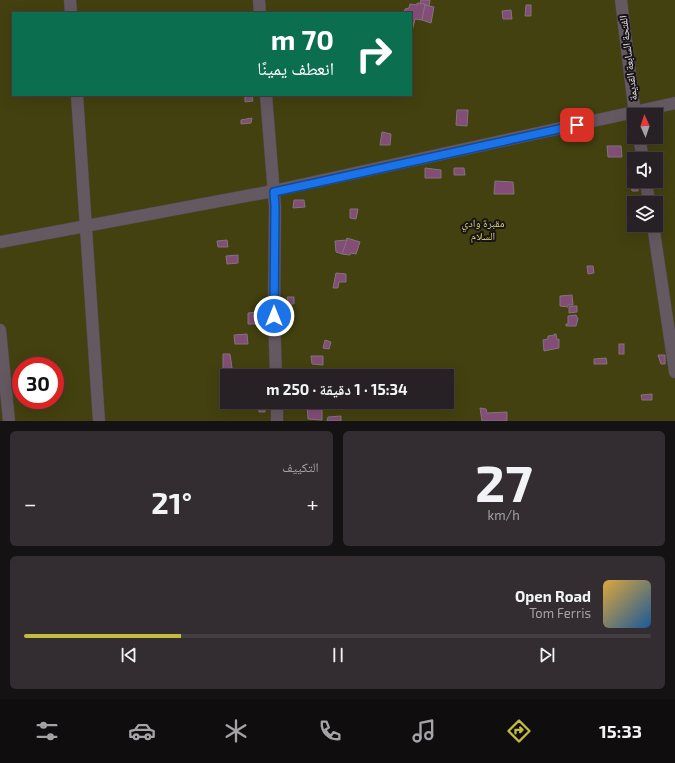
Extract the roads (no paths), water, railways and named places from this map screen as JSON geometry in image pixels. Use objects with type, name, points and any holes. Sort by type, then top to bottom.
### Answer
[{"type":"street","points":[[70,0],[71,12]]},
{"type":"street","points":[[259,0],[260,12]]},
{"type":"street","name":"الفتحة السابعة القديمة","points":[[621,0],[634,108]]},
{"type":"street","points":[[77,96],[100,421]]},
{"type":"street","points":[[266,96],[275,206],[274,316],[276,369]]},
{"type":"street","points":[[657,108],[675,103]]},
{"type":"street","points":[[0,242],[274,192],[533,134],[627,116]]},
{"type":"street","points":[[654,232],[675,372]]},
{"type":"street","points":[[0,330],[9,421]]},
{"type":"street","points":[[277,409],[277,421]]},
{"type":"park label","name":"مقبرة وادي السلام","points":[[483,229]]}]
